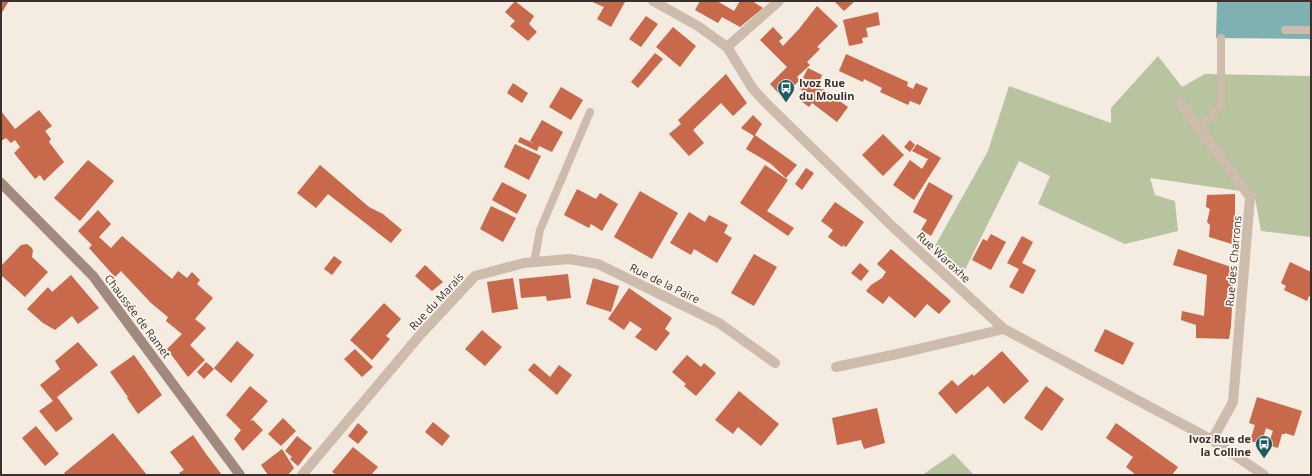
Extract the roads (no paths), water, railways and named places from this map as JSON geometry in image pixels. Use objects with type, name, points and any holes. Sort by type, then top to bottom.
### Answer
[{"type":"main road","name":"Chaussée de Ramet","points":[[1,183],[93,276],[240,475]]},
{"type":"street","name":"Rue Waraxhe","points":[[653,1],[698,26],[727,47],[753,89],[766,103],[894,228],[1004,329],[1212,440],[1264,475]]},
{"type":"street","points":[[727,47],[779,1]]},
{"type":"street","name":"Rue des Charrons","points":[[1180,101],[1250,197],[1233,402],[1212,440]]},
{"type":"street","name":"Rue de la Paire","points":[[534,263],[569,259],[598,264],[719,323],[775,363]]},
{"type":"street","name":"Rue du Marais","points":[[302,475],[420,335],[475,276],[524,263],[534,263]]},
{"type":"street","points":[[836,367],[1004,329]]},
{"type":"lane","points":[[1286,30],[1311,30]]},
{"type":"lane","points":[[1199,129],[1221,106],[1221,38]]},
{"type":"lane","points":[[534,263],[540,230],[590,112]]},
{"type":"water","points":[[1217,1],[1311,1],[1311,39],[1216,38]]},
{"type":"place","name":"Ivoz Rue du Moulin","points":[[786,103]]},
{"type":"place","name":"Ivoz Rue de la Colline","points":[[1264,459]]}]
